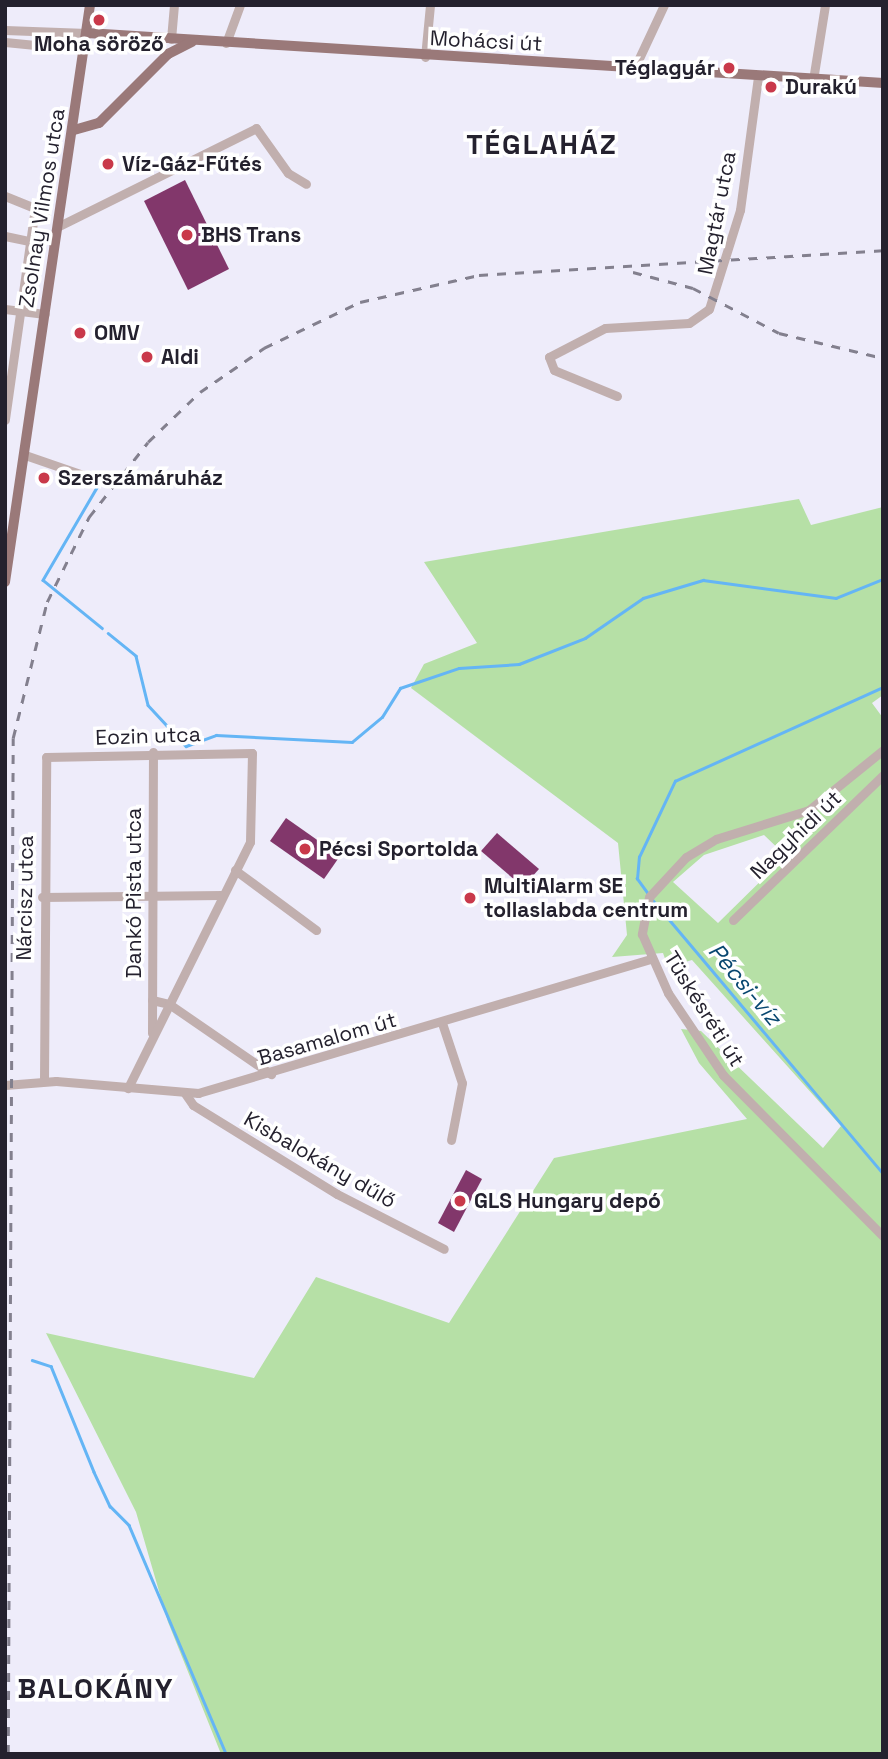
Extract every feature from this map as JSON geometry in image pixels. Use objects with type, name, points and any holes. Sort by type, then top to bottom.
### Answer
[{"type":"main road","name":"Zsolnay Vilmos utca","points":[[5,582],[86,50],[90,5]]},
{"type":"main road","name":"Mohácsi út","points":[[87,33],[425,57],[883,83]]},
{"type":"main road","points":[[158,38],[159,63]]},
{"type":"main road","points":[[74,130],[99,123],[159,63],[195,41]]},
{"type":"street","points":[[170,39],[174,5]]},
{"type":"street","points":[[226,43],[240,5]]},
{"type":"street","points":[[425,57],[430,5]]},
{"type":"street","points":[[634,69],[664,5]]},
{"type":"street","points":[[813,80],[825,5]]},
{"type":"street","points":[[5,30],[87,33]]},
{"type":"street","points":[[5,42],[86,50]]},
{"type":"street","name":"Magtár utca","points":[[617,396],[554,370],[548,357],[605,328],[689,323],[709,309],[740,210],[758,76]]},
{"type":"street","points":[[59,226],[256,128],[288,173],[306,184]]},
{"type":"street","points":[[5,195],[45,214]]},
{"type":"street","points":[[5,420],[10,357],[22,311],[35,208]]},
{"type":"street","points":[[5,236],[29,241]]},
{"type":"street","points":[[5,309],[45,314]]},
{"type":"street","points":[[26,455],[97,480]]},
{"type":"street","name":"Tüskésréti út","points":[[883,750],[817,806],[709,842],[654,889],[647,902],[642,934],[650,959],[723,1075],[883,1236]]},
{"type":"street","name":"Eozin utca","points":[[46,757],[153,752],[252,752],[252,830],[235,870]]},
{"type":"street","name":"Dankó Pista utca","points":[[153,752],[150,895],[153,1035]]},
{"type":"street","name":"Nárcisz utca","points":[[44,1081],[42,897],[46,757]]},
{"type":"street","name":"Nagyhidi út","points":[[733,920],[883,775]]},
{"type":"street","points":[[128,1088],[235,870],[316,930]]},
{"type":"street","points":[[42,897],[222,895]]},
{"type":"street","name":"Basamalom út","points":[[5,1085],[44,1081],[184,1092],[271,1074],[650,959]]},
{"type":"street","points":[[152,1000],[169,1004],[271,1074]]},
{"type":"street","points":[[442,1023],[462,1083],[452,1140]]},
{"type":"street","name":"Kisbalokány dűlő","points":[[184,1092],[192,1105],[337,1194],[444,1249]]},
{"type":"green space","points":[[799,499],[811,525],[883,507],[883,695],[872,703],[883,718],[883,1754],[221,1754],[168,1622],[136,1512],[46,1333],[254,1378],[316,1277],[449,1323],[554,1158],[747,1119],[699,1063],[681,1029],[701,1031],[823,1148],[841,1126],[692,960],[668,967],[663,953],[612,957],[627,935],[618,843],[411,688],[424,664],[477,643],[424,562]],"holes":[[[764,835],[786,856],[718,923],[673,882],[704,855]]]},
{"type":"building","name":"BHS Trans","points":[[185,180],[229,269],[188,290],[144,201]]},
{"type":"building","name":"Pécsi Sportolda","points":[[286,818],[340,856],[324,879],[270,841]]},
{"type":"building","points":[[497,833],[539,869],[523,887],[481,851]]},
{"type":"building","name":"GLS Hungary depó","points":[[466,1170],[482,1179],[454,1232],[438,1223]]},
{"type":"waterway","points":[[98,486],[43,580],[102,628]]},
{"type":"waterway","points":[[108,633],[136,656],[148,705],[186,746],[216,735],[352,742],[382,717],[400,688],[459,668],[519,664],[585,638],[643,598],[703,580],[836,598],[883,579]]},
{"type":"waterway","name":"Pécsi-víz","points":[[648,894],[637,879],[639,857],[675,781],[883,687]]},
{"type":"waterway","name":"Pécsi-víz","points":[[652,899],[883,1173]]},
{"type":"waterway","points":[[32,1360],[51,1366],[110,1506],[129,1525],[226,1754]]},
{"type":"railway","points":[[8,1754],[13,738],[47,602],[89,517],[148,442],[200,392],[264,348],[360,302],[479,275],[883,250]]},
{"type":"railway","points":[[633,272],[693,288],[779,333],[883,358]]},
{"type":"place","name":"Moha söröző","points":[[99,20]]},
{"type":"place","name":"Téglagyár","points":[[729,68]]},
{"type":"place","name":"Durakú","points":[[771,87]]},
{"type":"place","name":"Víz-Gáz-Fűtés","points":[[108,164]]},
{"type":"place","name":"BHS Trans","points":[[187,235]]},
{"type":"place","name":"OMV","points":[[80,333]]},
{"type":"place","name":"Aldi","points":[[147,357]]},
{"type":"place","name":"Szerszámáruház","points":[[44,478]]},
{"type":"place","name":"Pécsi Sportolda","points":[[305,849]]},
{"type":"place","name":"MultiAlarm SE tollaslabda centrum","points":[[470,898]]},
{"type":"place","name":"GLS Hungary depó","points":[[460,1201]]},
{"type":"district","name":"TÉGLAHÁZ","points":[[542,144]]},
{"type":"district","name":"BALOKÁNY","points":[[96,1688]]}]
